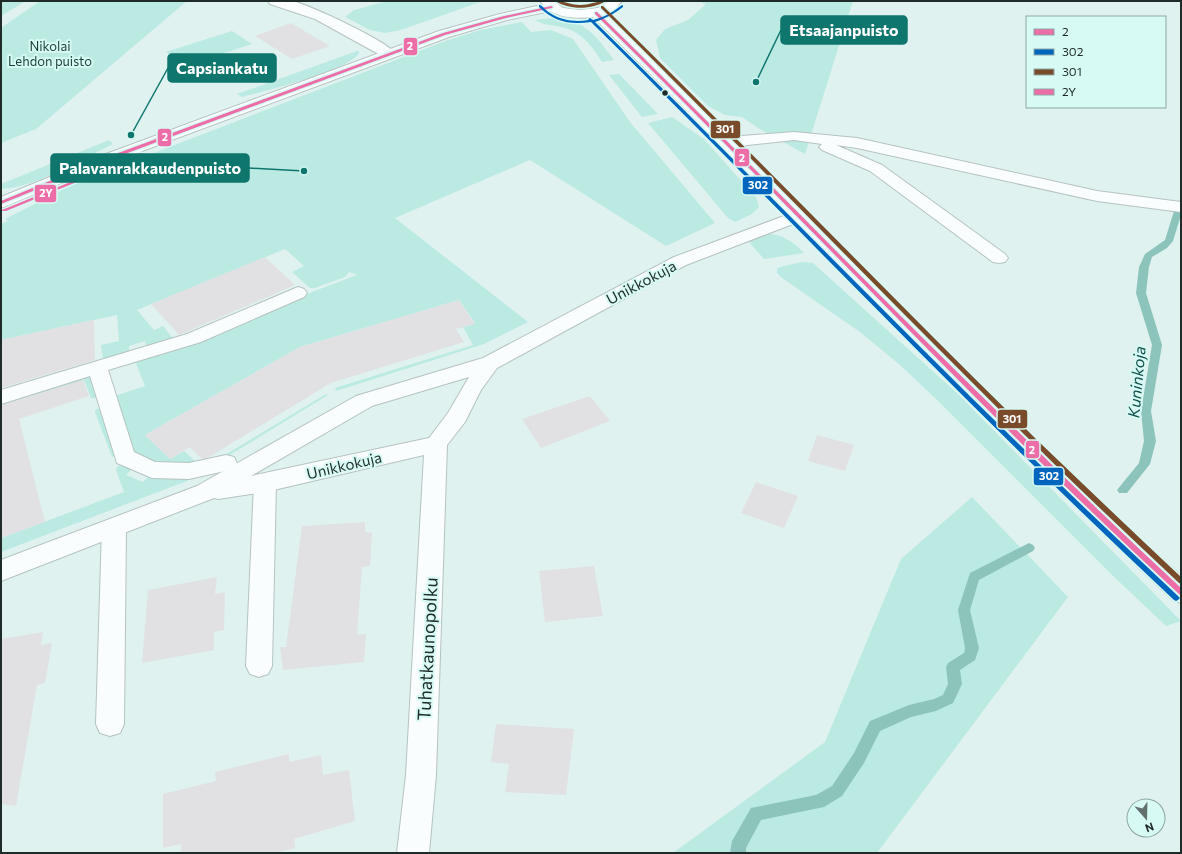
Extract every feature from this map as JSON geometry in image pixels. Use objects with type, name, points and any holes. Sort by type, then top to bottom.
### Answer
[{"type":"street","points":[[274,1],[317,13],[389,54]]},
{"type":"street","points":[[1,204],[112,157],[389,54],[471,26],[548,4],[575,14],[596,12],[610,8],[616,1]]},
{"type":"street","points":[[596,12],[729,142],[1006,427],[1131,547],[1181,592]]},
{"type":"street","name":"Unikkokuja","points":[[1,571],[205,492],[364,401],[421,382],[490,364],[680,262],[800,215]]},
{"type":"street","name":"Unikkokuja","points":[[205,492],[265,483],[436,444],[457,416],[472,387],[490,364]]},
{"type":"street","name":"Unikkokuja","points":[[421,382],[439,383],[448,386],[455,391],[463,404]]},
{"type":"street","name":"Tuhatkaunopolku","points":[[413,853],[421,776],[436,444]]},
{"type":"lane","points":[[729,142],[794,136],[857,143],[1097,196],[1181,207]]},
{"type":"lane","points":[[794,136],[839,151],[876,168],[999,258]]},
{"type":"lane","points":[[1,397],[194,338],[298,293]]},
{"type":"lane","points":[[97,367],[125,457],[152,470],[188,471],[226,463]]},
{"type":"lane","points":[[259,666],[265,483]]},
{"type":"lane","points":[[110,724],[114,528]]},
{"type":"green space","points":[[26,1],[1,16],[1,2]]},
{"type":"green space","name":"Nikolai Lehdon puisto","points":[[40,1],[187,1],[36,129],[1,143],[1,28]]},
{"type":"green space","points":[[388,1],[483,1],[401,30],[385,33],[370,30],[345,17],[354,10]]},
{"type":"green space","points":[[697,1],[853,1],[805,154],[758,128],[742,117],[725,115],[708,106],[660,58],[656,40],[665,29],[688,20],[706,4]]},
{"type":"green space","points":[[553,18],[564,19],[582,26],[602,44],[614,60],[602,62],[588,43],[571,30],[535,20]]},
{"type":"green space","points":[[522,22],[531,32],[551,30],[573,39],[630,122],[715,223],[666,246],[530,160],[395,218],[528,322],[484,344],[336,391],[335,388],[473,345],[463,327],[475,323],[459,300],[300,347],[145,435],[170,459],[184,451],[197,463],[162,466],[136,454],[132,450],[115,396],[145,386],[135,361],[181,349],[312,292],[357,275],[349,272],[345,277],[315,288],[310,288],[292,272],[304,266],[285,249],[137,310],[154,330],[163,326],[174,340],[147,348],[145,341],[129,346],[129,353],[103,359],[101,345],[119,341],[117,315],[1,340],[1,224],[8,221],[5,219],[76,183],[448,40],[481,30]]},
{"type":"green space","points":[[232,31],[252,44],[184,66],[166,52]]},
{"type":"green space","points":[[359,51],[358,55],[349,61],[321,74],[242,97],[237,94]]},
{"type":"green space","points":[[619,74],[658,114],[642,117],[609,75]]},
{"type":"green space","points":[[672,117],[704,139],[757,199],[759,207],[752,214],[735,222],[728,218],[648,123]]},
{"type":"green space","points":[[109,140],[113,144],[58,172],[29,183],[1,189],[1,184]]},
{"type":"green space","points":[[764,233],[776,235],[786,239],[796,245],[804,253],[764,259],[748,241]]},
{"type":"green space","points":[[802,262],[813,263],[958,394],[1181,621],[1166,626],[1110,573],[900,365],[860,332],[777,273],[777,269],[780,267]]},
{"type":"green space","points":[[92,375],[98,398],[91,398],[84,380],[1,407],[1,401]]},
{"type":"green space","points":[[326,394],[328,395],[187,481],[1,552],[1,538],[124,492],[116,470],[119,466],[126,465],[134,467],[126,475],[143,482],[151,474],[195,473]]},
{"type":"green space","points":[[102,408],[116,455],[112,457],[95,412],[96,409]]},
{"type":"green space","points":[[972,497],[1068,597],[877,853],[673,853],[825,742],[901,559]]},
{"type":"building","points":[[291,23],[330,46],[292,59],[255,36]]},
{"type":"building","points":[[265,257],[295,285],[179,335],[151,304]]},
{"type":"building","points":[[459,300],[475,324],[456,329],[464,342],[331,383],[209,457],[202,459],[190,447],[170,459],[145,435],[300,347]]},
{"type":"building","points":[[94,320],[95,360],[1,388],[1,340]]},
{"type":"building","points":[[83,380],[89,396],[19,419],[45,522],[1,538],[1,405]]},
{"type":"building","points":[[590,396],[610,421],[541,448],[522,419]]},
{"type":"building","points":[[817,435],[854,445],[845,471],[808,461]]},
{"type":"building","points":[[756,482],[798,496],[784,528],[741,513]]},
{"type":"building","points":[[365,522],[365,532],[372,533],[370,566],[362,567],[357,635],[366,634],[364,662],[283,670],[280,647],[286,647],[302,526]]},
{"type":"building","points":[[594,566],[603,616],[545,622],[539,571]]},
{"type":"building","points":[[217,577],[215,594],[225,592],[224,630],[214,632],[214,650],[142,663],[148,590]]},
{"type":"building","points":[[43,632],[41,645],[52,643],[45,683],[37,685],[16,806],[1,804],[1,639]]},
{"type":"building","points":[[496,724],[574,729],[566,795],[505,792],[509,764],[491,762]]},
{"type":"building","points":[[289,754],[289,762],[321,755],[323,775],[349,770],[355,821],[294,839],[295,848],[275,853],[181,853],[181,844],[163,848],[163,794],[216,781],[215,772]]},
{"type":"waterway","name":"Kuninkoja","points":[[1123,490],[1144,464],[1150,441],[1146,411],[1157,345],[1141,293],[1144,267],[1148,256],[1169,241],[1178,211]]},
{"type":"waterway","name":"Kuninkoja","points":[[738,853],[738,847],[756,813],[819,802],[837,791],[859,758],[875,726],[909,711],[936,705],[948,699],[955,684],[953,667],[970,656],[972,648],[964,610],[974,577],[1029,548]]},
{"type":"transit line","name":"301","points":[[557,1],[574,6],[587,6],[604,1]]},
{"type":"transit line","name":"302","points":[[540,6],[558,19],[569,22],[592,21],[603,18],[622,6]]},
{"type":"transit line","name":"2","points":[[1,203],[112,157],[444,34],[505,17],[551,7]]},
{"type":"transit line","name":"301","points":[[602,7],[747,151],[961,368],[1181,581]]},
{"type":"transit line","name":"2","points":[[596,13],[1032,450],[1181,592]]},
{"type":"transit line","name":"302","points":[[590,19],[1027,456],[1176,598]]},
{"type":"transit line","name":"2Y","points":[[4,210],[143,154]]},
{"type":"place","name":"Etsaajanpuisto","points":[[756,82]]},
{"type":"place","name":"Capsiankatu","points":[[131,135]]},
{"type":"place","name":"Palavanrakkaudenpuisto","points":[[304,171]]}]
